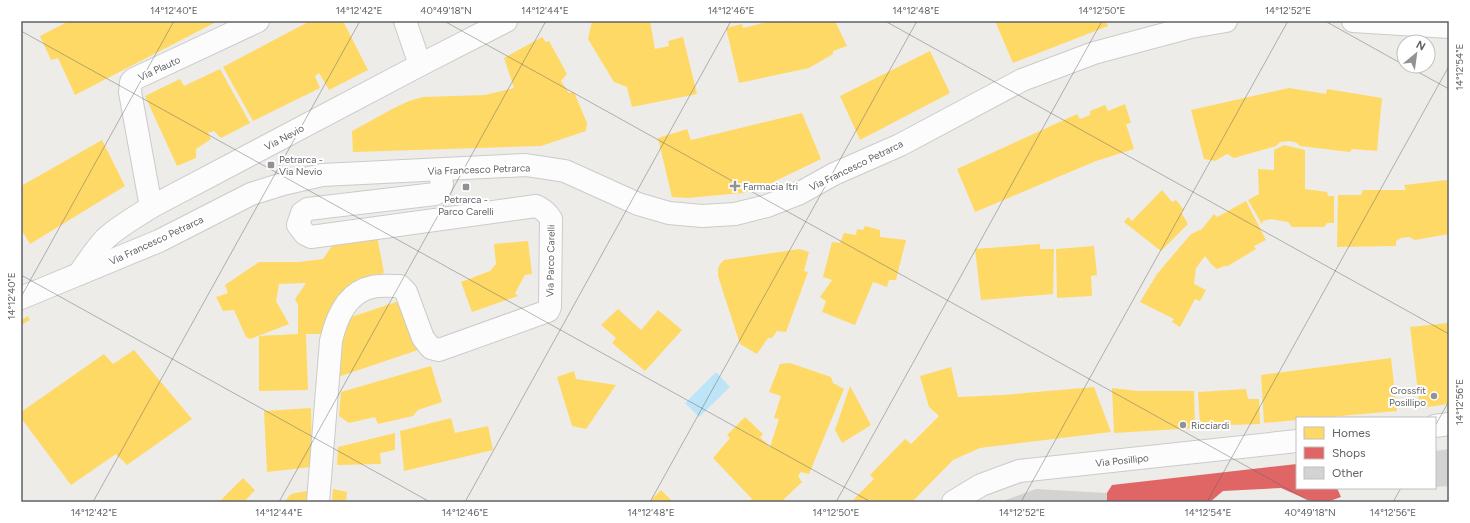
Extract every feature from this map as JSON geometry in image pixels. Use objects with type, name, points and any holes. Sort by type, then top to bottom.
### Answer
[{"type":"street","name":"Via Plauto","points":[[152,207],[130,92],[131,82],[134,79],[258,21]]},
{"type":"street","points":[[405,21],[420,65]]},
{"type":"street","name":"Via Nevio","points":[[78,274],[106,239],[123,225],[152,207],[506,21]]},
{"type":"street","name":"Via Francesco Petrarca","points":[[21,298],[159,241],[252,194],[283,184],[322,175],[526,165],[565,171],[638,204],[669,213],[702,216],[735,214],[767,206],[800,193],[834,174],[900,145],[1022,80],[1094,52],[1191,27],[1226,21]]},
{"type":"street","points":[[1353,21],[1449,27]]},
{"type":"street","name":"Via Parco Carelli","points":[[318,502],[333,330],[340,312],[360,291],[372,287],[400,286],[403,288],[406,292],[423,338],[431,348],[439,350],[548,311],[550,306],[550,219],[548,213],[542,208],[536,206],[311,237],[305,234],[298,225],[302,213],[308,209],[435,194],[440,191],[442,184],[439,170]]},
{"type":"street","points":[[1436,426],[1449,424]]},
{"type":"street","name":"Via Posillipo","points":[[953,502],[980,485],[1018,471],[1296,441]]},
{"type":"water","points":[[716,372],[730,387],[699,417],[685,403]]},
{"type":"building: Homes","points":[[69,21],[216,22],[75,95],[58,58],[51,60],[40,36]]},
{"type":"building: Homes","points":[[310,21],[343,21],[368,70],[329,90],[319,73],[315,76],[320,88],[253,121],[223,67]]},
{"type":"building: Homes","points":[[592,21],[650,21],[655,49],[669,46],[668,41],[683,37],[697,94],[632,107],[627,87],[614,82],[588,39]]},
{"type":"building: Homes","points":[[771,21],[784,21],[786,23],[789,21],[835,21],[847,46],[833,51],[833,54],[809,68],[739,83],[726,28],[742,24],[743,28]]},
{"type":"building: Homes","points":[[995,21],[1106,21],[1108,26],[1013,63]]},
{"type":"building: Homes","points":[[542,37],[546,42],[549,41],[567,74],[561,81],[569,93],[574,92],[587,123],[586,131],[541,146],[353,152],[352,131],[409,101],[423,97],[485,95],[514,88],[504,58]]},
{"type":"building: Homes","points":[[930,51],[950,93],[860,140],[840,96]]},
{"type":"building: Homes","points":[[220,69],[250,123],[221,138],[214,131],[208,133],[211,139],[196,149],[196,158],[177,166],[145,96],[180,79],[184,86]]},
{"type":"building: Homes","points":[[1289,88],[1326,94],[1327,89],[1382,98],[1377,151],[1352,149],[1350,152],[1300,146],[1297,143],[1290,141],[1280,142],[1276,146],[1234,158],[1227,154],[1215,161],[1204,159],[1191,110]]},
{"type":"building: Homes","points":[[1125,104],[1131,123],[1126,124],[1134,149],[1096,161],[975,212],[957,169],[1077,114],[1080,119],[1090,115],[1090,111],[1105,105],[1108,111]]},
{"type":"building: Homes","points":[[802,113],[821,159],[763,187],[742,193],[687,198],[672,197],[658,138],[687,129],[691,140]]},
{"type":"building: Homes","points":[[102,140],[125,186],[30,244],[21,229],[21,186]]},
{"type":"building: Homes","points":[[1284,145],[1305,150],[1305,189],[1327,192],[1328,196],[1334,196],[1334,223],[1327,223],[1324,227],[1292,227],[1288,222],[1271,219],[1263,221],[1262,224],[1248,200],[1259,194],[1258,169],[1274,170],[1274,150]]},
{"type":"building: Homes","points":[[1447,180],[1449,192],[1449,234],[1415,240],[1409,237],[1401,238],[1396,241],[1396,246],[1337,247],[1338,195],[1361,195],[1363,190],[1406,190],[1404,185]]},
{"type":"building: Homes","points":[[1162,190],[1172,202],[1176,200],[1184,210],[1181,212],[1188,224],[1161,251],[1124,222],[1128,217],[1132,221]]},
{"type":"building: Homes","points":[[1246,201],[1266,240],[1254,246],[1256,249],[1228,266],[1217,269],[1205,256],[1196,268],[1194,284],[1206,290],[1200,301],[1195,299],[1180,327],[1172,322],[1174,319],[1140,302],[1157,274],[1191,234],[1202,229],[1214,214],[1217,217]]},
{"type":"building: Homes","points":[[865,226],[880,230],[880,237],[906,240],[896,280],[889,280],[887,287],[873,282],[855,325],[822,312],[826,301],[820,297],[832,280],[823,277],[832,242],[840,243],[844,233],[856,235],[857,229],[863,230]]},
{"type":"building: Homes","points":[[377,236],[384,273],[360,280],[323,334],[306,334],[308,390],[259,391],[259,336],[298,334],[298,305],[295,299],[306,283],[279,284],[276,301],[289,324],[250,339],[246,337],[234,310],[223,311],[216,297],[228,293],[225,285],[259,262],[299,262],[323,259],[334,243]]},
{"type":"building: Homes","points":[[528,241],[532,274],[525,275],[515,293],[518,296],[472,312],[461,282],[490,271],[496,264],[494,244]]},
{"type":"building: Homes","points":[[1040,244],[1040,249],[1054,249],[1053,294],[981,300],[975,249]]},
{"type":"building: Homes","points":[[1094,246],[1097,275],[1091,276],[1092,296],[1057,298],[1056,249]]},
{"type":"building: Homes","points":[[800,249],[809,252],[804,271],[808,272],[786,332],[777,331],[772,338],[768,338],[757,354],[740,344],[718,276],[720,264],[724,260]]},
{"type":"building: Homes","points":[[399,301],[418,350],[338,377],[345,319]]},
{"type":"building: Homes","points":[[618,309],[641,330],[658,310],[682,330],[645,371],[612,343],[616,338],[601,325]]},
{"type":"building: Homes","points":[[28,316],[30,320],[21,325],[21,320]]},
{"type":"building: Homes","points":[[1449,323],[1449,404],[1420,408],[1410,327]]},
{"type":"building: Homes","points":[[134,350],[192,419],[127,465],[116,454],[71,485],[21,418],[21,412],[104,354],[113,364]]},
{"type":"building: Homes","points":[[1391,358],[1397,411],[1329,417],[1296,417],[1296,420],[1264,423],[1261,375]]},
{"type":"building: Homes","points":[[790,363],[831,377],[833,383],[844,389],[809,474],[801,472],[798,476],[802,482],[781,502],[749,502],[752,499],[713,458],[730,438],[727,435],[745,417],[763,434],[760,437],[770,447],[779,419],[774,418],[781,396],[769,392],[780,364]]},
{"type":"building: Homes","points":[[431,366],[442,402],[418,410],[413,416],[378,424],[375,417],[349,423],[339,416],[341,392]]},
{"type":"building: Homes","points":[[951,367],[958,397],[1003,395],[1094,387],[1111,432],[980,448],[953,460],[912,502],[851,502],[874,479],[870,475],[905,439],[911,444],[939,416],[929,407],[920,376]]},
{"type":"building: Homes","points":[[574,371],[576,379],[616,385],[586,429],[572,426],[557,377]]},
{"type":"building: Homes","points":[[850,386],[871,425],[842,443],[835,430]]},
{"type":"building: Homes","points":[[1112,388],[1138,391],[1194,391],[1195,428],[1114,433]]},
{"type":"building: Homes","points":[[1246,389],[1248,399],[1259,399],[1260,424],[1200,426],[1198,392]]},
{"type":"building: Homes","points":[[311,408],[312,467],[267,472],[264,411]]},
{"type":"building: Homes","points":[[451,418],[455,433],[488,426],[493,450],[404,471],[400,431]]},
{"type":"building: Homes","points":[[395,433],[395,450],[380,453],[381,464],[337,465],[338,447]]},
{"type":"building: Homes","points":[[243,478],[255,490],[244,502],[219,502]]},
{"type":"building: Homes","points":[[333,489],[347,492],[346,502],[332,502]]},
{"type":"building: Homes","points":[[312,490],[312,502],[284,502],[291,494]]},
{"type":"building: Homes","points":[[661,490],[673,502],[649,502]]},
{"type":"building: Shops","points":[[1296,464],[1296,489],[1337,489],[1341,497],[1327,502],[1313,502],[1281,488],[1223,491],[1210,502],[1107,502],[1107,493],[1112,485]]},
{"type":"building: Other","points":[[1449,449],[1449,486],[1436,487],[1436,451]]},
{"type":"building: Other","points":[[1036,489],[1107,493],[1107,502],[1000,502]]},
{"type":"place","name":"Petrarca - Via Nevio","points":[[271,165]]},
{"type":"place","name":"Farmacia Itri","points":[[735,186]]},
{"type":"place","name":"Petrarca - Parco Carelli","points":[[466,187]]},
{"type":"place","name":"Crossfit Posillipo","points":[[1434,396]]},
{"type":"place","name":"Ricciardi","points":[[1183,425]]}]
